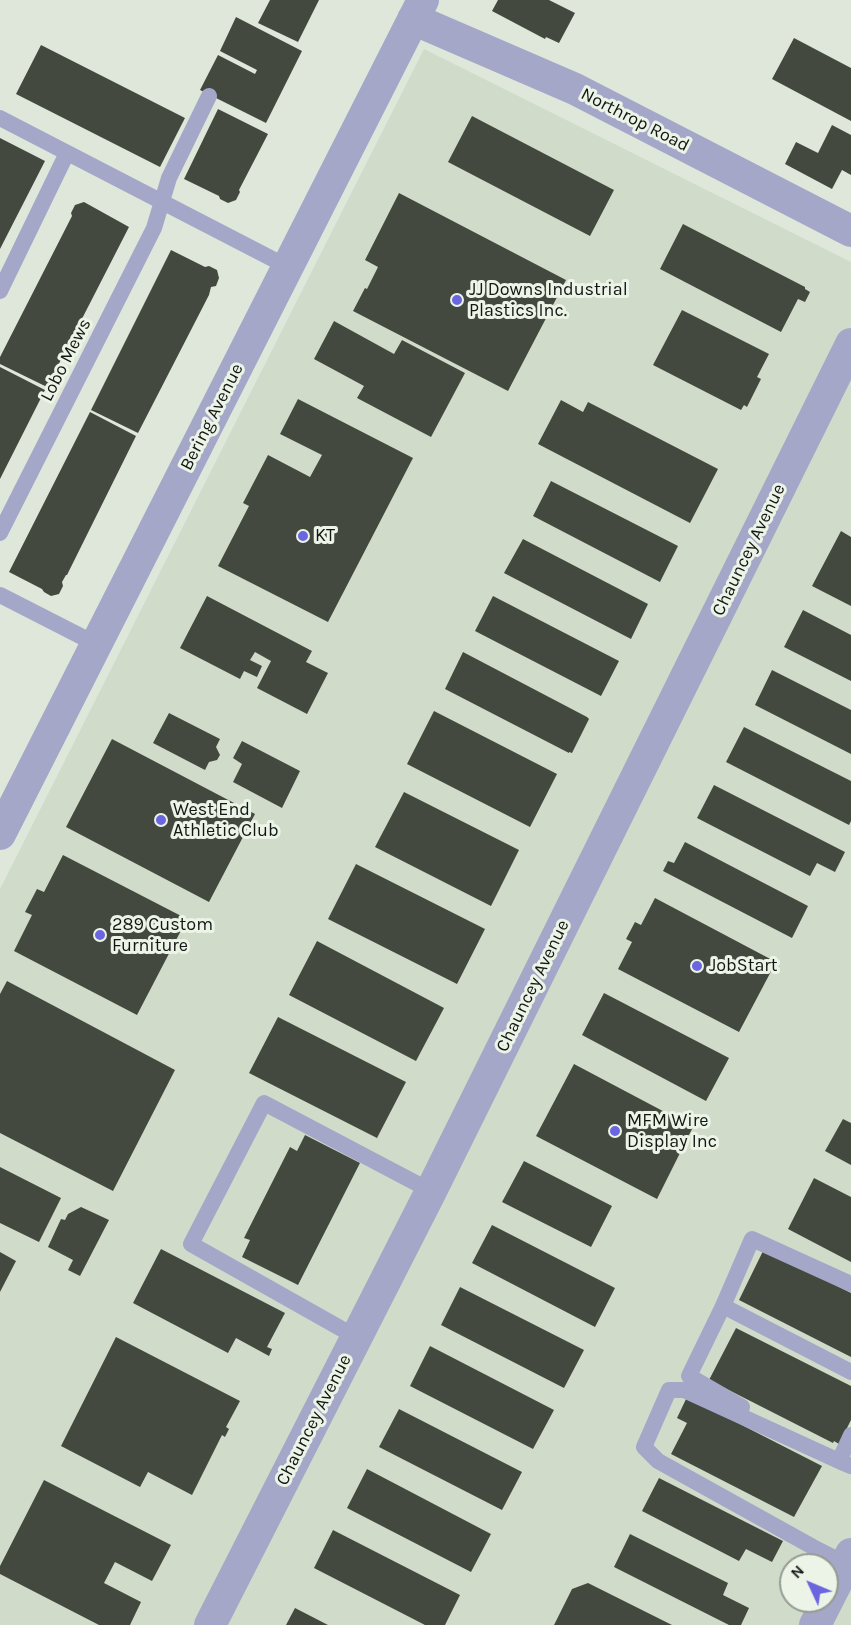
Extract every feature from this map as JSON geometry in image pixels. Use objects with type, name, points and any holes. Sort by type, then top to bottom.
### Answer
[{"type":"street","name":"Northrop Road","points":[[418,10],[851,231]]},
{"type":"street","name":"Bering Avenue","points":[[0,834],[418,10]]},
{"type":"street","name":"Chauncey Avenue","points":[[210,1625],[431,1191],[851,344]]},
{"type":"street","points":[[815,1625],[848,1559]]},
{"type":"lane","name":"Lobo Mews","points":[[0,533],[154,228],[169,178],[209,96]]},
{"type":"lane","points":[[0,118],[288,267]]},
{"type":"lane","points":[[0,291],[67,153]]},
{"type":"lane","points":[[0,595],[96,644]]},
{"type":"lane","points":[[356,1337],[191,1244],[264,1103],[431,1191]]},
{"type":"lane","points":[[764,1427],[752,1412],[688,1376],[723,1306],[752,1239],[851,1284]]},
{"type":"lane","points":[[723,1306],[851,1372]]},
{"type":"lane","points":[[848,1559],[658,1461],[644,1448],[669,1390],[684,1390],[845,1464],[851,1435]]},
{"type":"shaded area","points":[[424,49],[851,262],[851,1625],[0,1625],[0,889]]},
{"type":"building","points":[[270,0],[319,0],[298,42],[258,23]]},
{"type":"building","points":[[498,0],[549,0],[575,13],[559,43],[546,37],[545,39],[492,11]]},
{"type":"building","points":[[236,17],[302,51],[266,123],[200,90],[218,55],[255,74],[257,70],[220,51]]},
{"type":"building","points":[[794,38],[851,68],[851,121],[772,79]]},
{"type":"building","points":[[41,45],[185,118],[160,167],[16,94]]},
{"type":"building","points":[[218,109],[268,134],[236,200],[228,203],[219,196],[184,179]]},
{"type":"building","points":[[472,116],[614,190],[590,236],[448,162]]},
{"type":"building","points":[[832,125],[851,135],[851,175],[842,170],[832,189],[785,164],[796,142],[818,153]]},
{"type":"building","points":[[0,138],[45,161],[0,249]]},
{"type":"building","name":"JJ Downs Industrial Plastics Inc.","points":[[399,193],[566,280],[508,391],[353,311],[378,267],[365,260]]},
{"type":"building","points":[[84,202],[129,227],[47,387],[0,364],[0,357],[72,216],[75,205]]},
{"type":"building","points":[[683,224],[805,287],[810,292],[805,302],[798,299],[781,332],[660,269]]},
{"type":"building","points":[[171,250],[205,267],[209,266],[217,270],[219,278],[216,286],[211,287],[138,433],[91,410]]},
{"type":"building","points":[[682,310],[769,354],[757,377],[761,379],[747,407],[744,405],[741,410],[653,365]]},
{"type":"building","points":[[334,321],[394,354],[402,340],[465,373],[431,437],[357,398],[364,386],[314,359]]},
{"type":"building","points":[[0,367],[45,390],[0,479]]},
{"type":"building","name":"KT","points":[[298,399],[413,458],[328,622],[218,566],[249,506],[243,503],[268,455],[310,477],[322,455],[280,434]]},
{"type":"building","points":[[561,400],[583,412],[588,402],[718,469],[690,523],[538,444]]},
{"type":"building","points":[[90,412],[136,436],[62,582],[63,586],[59,594],[51,596],[9,572]]},
{"type":"building","points":[[551,481],[678,546],[660,582],[533,516]]},
{"type":"building","points":[[841,531],[851,537],[851,606],[812,586]]},
{"type":"building","points":[[523,539],[648,604],[631,639],[504,573]]},
{"type":"building","points":[[207,596],[312,651],[306,662],[328,673],[307,714],[257,688],[271,661],[255,652],[250,660],[262,666],[257,677],[244,671],[240,679],[180,648]]},
{"type":"building","points":[[493,596],[619,661],[601,696],[475,631]]},
{"type":"building","points":[[803,610],[851,635],[851,681],[784,647]]},
{"type":"building","points":[[463,652],[587,717],[589,719],[572,753],[445,689]]},
{"type":"building","points":[[772,670],[851,710],[851,754],[755,705]]},
{"type":"building","points":[[434,711],[557,774],[530,827],[407,764]]},
{"type":"building","points":[[169,713],[220,739],[216,747],[220,755],[217,760],[209,762],[205,770],[153,743]]},
{"type":"building","points":[[744,727],[851,781],[851,821],[849,825],[726,762]]},
{"type":"building","name":"West End Athletic Club","points":[[112,739],[255,814],[209,902],[66,827]]},
{"type":"building","points":[[242,741],[300,771],[282,808],[233,782],[242,764],[233,758]]},
{"type":"building","points":[[714,785],[845,852],[835,872],[817,863],[810,876],[697,818]]},
{"type":"building","points":[[404,792],[519,850],[491,906],[375,847]]},
{"type":"building","points":[[685,842],[808,906],[792,938],[663,871],[668,861],[674,863]]},
{"type":"building","name":"289 Custom Furniture","points":[[63,855],[187,919],[137,1015],[14,951],[32,915],[25,912],[37,889],[44,892]]},
{"type":"building","points":[[356,864],[485,929],[457,984],[328,919]]},
{"type":"building","name":"JobStart","points":[[655,898],[776,962],[739,1032],[618,969],[632,942],[626,939],[635,922],[641,925]]},
{"type":"building","points":[[317,941],[444,1008],[416,1061],[289,995]]},
{"type":"building","points":[[7,981],[175,1070],[113,1191],[0,1133],[0,994]]},
{"type":"building","points":[[604,993],[729,1058],[706,1101],[582,1035]]},
{"type":"building","points":[[278,1017],[406,1082],[377,1138],[249,1073]]},
{"type":"building","name":"MFM Wire Display Inc","points":[[574,1064],[693,1127],[657,1199],[536,1136]]},
{"type":"building","points":[[843,1119],[851,1123],[851,1165],[825,1151]]},
{"type":"building","points":[[305,1135],[360,1163],[298,1285],[242,1257],[250,1240],[244,1238],[290,1147],[297,1151]]},
{"type":"building","points":[[524,1161],[612,1206],[591,1247],[502,1202]]},
{"type":"building","points":[[0,1167],[61,1198],[39,1242],[0,1223]]},
{"type":"building","points":[[814,1178],[851,1197],[851,1262],[788,1229]]},
{"type":"building","points":[[81,1207],[109,1220],[80,1276],[68,1270],[73,1260],[48,1247],[61,1219],[65,1220],[68,1214]]},
{"type":"building","points":[[492,1225],[615,1288],[595,1327],[472,1263]]},
{"type":"building","points":[[161,1249],[285,1313],[267,1347],[272,1349],[269,1356],[236,1338],[228,1353],[133,1303]]},
{"type":"building","points":[[764,1249],[851,1293],[851,1357],[739,1300]]},
{"type":"building","points":[[0,1252],[16,1261],[0,1292]]},
{"type":"building","points":[[460,1287],[584,1350],[564,1388],[441,1325]]},
{"type":"building","points":[[736,1328],[851,1386],[851,1420],[839,1444],[709,1380]]},
{"type":"building","points":[[116,1337],[240,1401],[226,1427],[229,1429],[225,1437],[222,1435],[192,1495],[148,1472],[140,1487],[61,1446]]},
{"type":"building","points":[[430,1346],[554,1410],[533,1449],[410,1386]]},
{"type":"building","points":[[687,1397],[822,1466],[794,1517],[671,1454],[687,1423],[677,1418]]},
{"type":"building","points":[[399,1409],[522,1472],[502,1510],[379,1447]]},
{"type":"building","points":[[367,1469],[491,1534],[471,1572],[347,1508]]},
{"type":"building","points":[[659,1478],[783,1541],[772,1562],[746,1549],[739,1561],[642,1511]]},
{"type":"building","points":[[44,1480],[171,1545],[152,1581],[115,1562],[104,1583],[141,1602],[130,1625],[99,1625],[0,1574],[0,1566]]},
{"type":"building","points":[[333,1530],[460,1595],[445,1625],[425,1625],[314,1568]]},
{"type":"building","points":[[630,1534],[728,1583],[723,1595],[749,1608],[741,1625],[729,1625],[614,1567]]},
{"type":"building","points":[[588,1583],[672,1625],[554,1625],[572,1589]]},
{"type":"building","points":[[295,1608],[328,1625],[286,1625]]},
{"type":"place","name":"JJ Downs Industrial Plastics Inc.","points":[[457,300]]},
{"type":"place","name":"KT","points":[[303,536]]},
{"type":"place","name":"West End Athletic Club","points":[[161,820]]},
{"type":"place","name":"289 Custom Furniture","points":[[100,935]]},
{"type":"place","name":"JobStart","points":[[697,966]]},
{"type":"place","name":"MFM Wire Display Inc","points":[[615,1131]]}]
